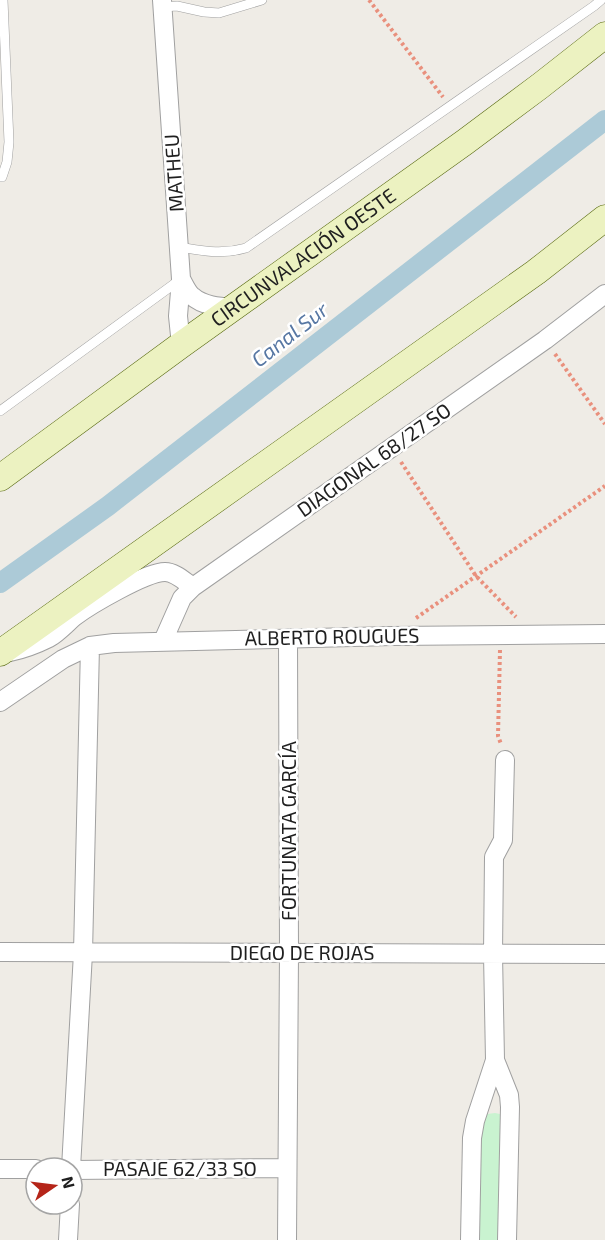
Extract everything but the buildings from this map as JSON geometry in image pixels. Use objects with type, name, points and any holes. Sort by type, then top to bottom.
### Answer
[{"type":"main road","name":"CIRCUNVALACIÓN OESTE","points":[[0,478],[465,142],[605,35]]},
{"type":"main road","points":[[0,654],[536,272],[605,218]]},
{"type":"street","name":"MATHEU","points":[[162,3],[181,279],[178,316],[181,345]]},
{"type":"street","points":[[181,279],[191,296],[218,307],[234,308]]},
{"type":"street","name":"DIAGONAL 68/27 SO","points":[[163,641],[182,598],[193,587],[545,340],[605,294]]},
{"type":"street","points":[[0,654],[26,648],[51,636],[76,615],[152,574],[167,572],[177,575],[193,587]]},
{"type":"street","name":"ALBERTO ROUGUES","points":[[0,702],[63,659],[90,646],[114,643],[500,634],[605,634]]},
{"type":"street","name":"FORTUNATA GARCÍA","points":[[287,1240],[288,638]]},
{"type":"street","points":[[72,1156],[83,953],[90,646]]},
{"type":"street","points":[[470,1240],[472,1138],[475,1121],[495,1060],[493,954],[495,856],[503,840],[505,760]]},
{"type":"street","name":"DIEGO DE ROJAS","points":[[0,952],[605,954]]},
{"type":"street","points":[[495,1060],[509,1095],[510,1107],[507,1240]]},
{"type":"street","name":"PASAJE 62/33 SO","points":[[84,1169],[287,1168]]},
{"type":"street","points":[[0,1169],[24,1169]]},
{"type":"street","points":[[68,1240],[69,1216]]},
{"type":"lane","points":[[0,177],[2,177],[7,162],[9,142],[3,0]]},
{"type":"lane","points":[[162,3],[219,13],[262,0]]},
{"type":"lane","points":[[179,247],[211,252],[230,252],[246,248],[601,0]]},
{"type":"lane","points":[[0,411],[181,279]]},
{"type":"path","points":[[369,0],[450,105]]},
{"type":"path","points":[[545,340],[605,424]]},
{"type":"path","points":[[392,448],[476,576],[534,634]]},
{"type":"path","points":[[392,636],[605,486]]},
{"type":"path","points":[[500,634],[498,736],[505,760]]},
{"type":"green space","points":[[487,1114],[500,1114],[501,1126],[500,1240],[478,1240],[481,1120]]},
{"type":"waterway","name":"Canal Sur","points":[[0,583],[108,506],[605,120]]}]
